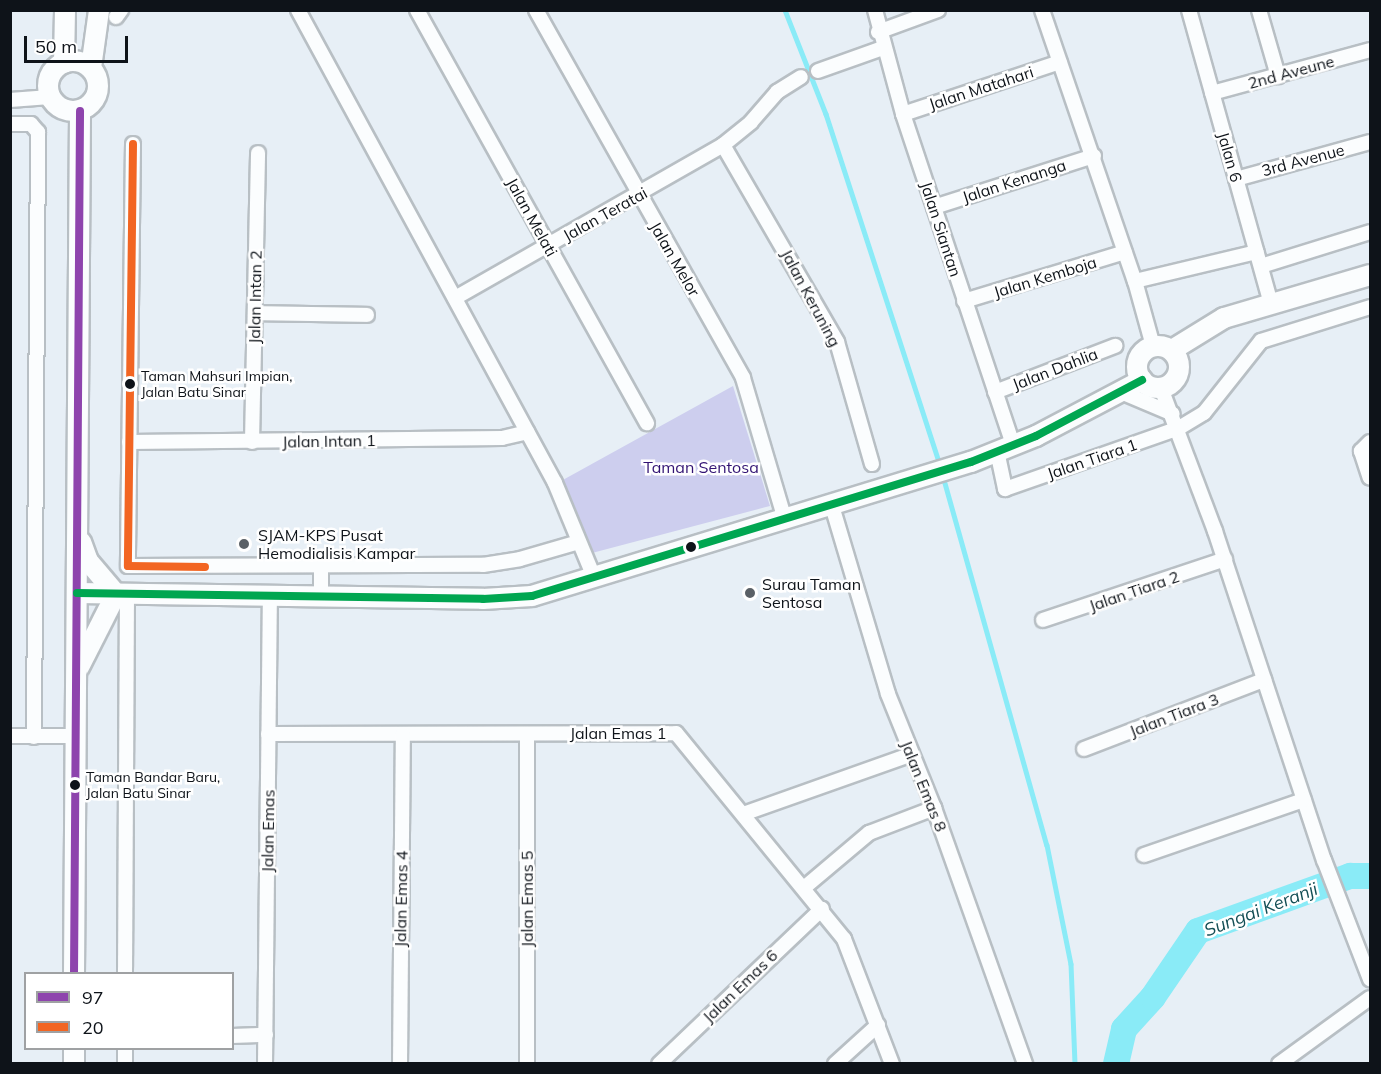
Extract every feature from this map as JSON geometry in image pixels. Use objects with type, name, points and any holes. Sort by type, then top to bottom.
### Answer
[{"type":"street","points":[[298,10],[555,483],[594,577]]},
{"type":"street","name":"Jalan Melati","points":[[417,10],[647,423]]},
{"type":"street","name":"Jalan Melor","points":[[536,10],[743,378],[785,520]]},
{"type":"street","name":"Jalan Siantan","points":[[875,10],[878,32],[903,114],[995,392],[1005,448],[1005,489]]},
{"type":"street","points":[[878,32],[938,10]]},
{"type":"street","points":[[1042,10],[1135,280],[1162,348],[1180,369],[1174,381],[1161,388]]},
{"type":"street","points":[[1259,10],[1278,76]]},
{"type":"street","name":"Jalan 6","points":[[1192,11],[1212,93],[1271,304]]},
{"type":"street","points":[[91,68],[112,13]]},
{"type":"street","points":[[64,63],[67,16]]},
{"type":"street","points":[[818,71],[883,48]]},
{"type":"street","name":"2nd Aveune","points":[[1212,93],[1371,50]]},
{"type":"street","points":[[10,100],[50,97],[66,111],[80,111],[88,107],[98,93],[98,84],[91,68],[78,62],[64,63],[52,73],[50,97]]},
{"type":"street","name":"Jalan Matahari","points":[[903,114],[1060,62]]},
{"type":"street","name":"Jalan Teratai","points":[[455,298],[723,145],[751,122],[777,92],[801,77]]},
{"type":"street","points":[[74,972],[80,111]]},
{"type":"street","points":[[10,124],[32,124],[38,132],[34,737]]},
{"type":"street","name":"3rd Avenue","points":[[1236,179],[1371,142]]},
{"type":"street","points":[[133,144],[128,566],[321,568],[483,565],[520,559],[579,542]]},
{"type":"street","name":"Jalan Keruning","points":[[723,145],[837,342],[872,464]]},
{"type":"street","name":"Jalan Intan 2","points":[[252,442],[258,153]]},
{"type":"street","name":"Jalan Kenanga","points":[[934,207],[1094,156]]},
{"type":"street","points":[[1260,267],[1371,232]]},
{"type":"street","name":"Jalan Kemboja","points":[[964,301],[1125,252]]},
{"type":"street","points":[[1135,280],[1257,252]]},
{"type":"street","points":[[1142,380],[1138,360],[1224,318],[1370,278]]},
{"type":"street","name":"Jalan Tiara 1","points":[[1005,489],[1179,428],[1204,413],[1261,341],[1371,307]]},
{"type":"street","points":[[255,313],[367,315]]},
{"type":"street","name":"Jalan Dahlia","points":[[995,392],[1114,346]]},
{"type":"street","points":[[77,593],[321,599],[483,599],[532,596],[971,462],[1005,448],[1142,380]]},
{"type":"street","points":[[1142,380],[1161,388],[1179,428],[1225,559],[1324,860],[1371,979]]},
{"type":"street","points":[[1121,392],[1173,414]]},
{"type":"street","name":"Jalan Intan 1","points":[[129,442],[502,438],[527,432]]},
{"type":"street","points":[[1366,445],[1371,478]]},
{"type":"street","name":"Jalan Emas 8","points":[[832,506],[888,694],[910,755],[933,808],[1025,1064]]},
{"type":"street","points":[[77,532],[88,561],[122,594],[125,972]]},
{"type":"street","name":"Jalan Tiara 2","points":[[1043,620],[1225,559]]},
{"type":"street","points":[[321,568],[321,599]]},
{"type":"street","points":[[76,674],[122,594]]},
{"type":"street","name":"Jalan Emas","points":[[265,1064],[270,598]]},
{"type":"street","name":"Jalan Tiara 3","points":[[1084,749],[1264,680]]},
{"type":"street","name":"Jalan Emas 1","points":[[268,734],[676,733],[805,887],[844,939],[892,1064]]},
{"type":"street","name":"Jalan Emas 4","points":[[400,1064],[403,734]]},
{"type":"street","name":"Jalan Emas 5","points":[[527,734],[527,1064]]},
{"type":"street","points":[[10,736],[76,736]]},
{"type":"street","points":[[743,814],[910,755]]},
{"type":"street","points":[[1144,855],[1304,800]]},
{"type":"street","points":[[805,887],[869,833],[933,808]]},
{"type":"street","name":"Jalan Emas 6","points":[[659,1064],[822,909]]},
{"type":"street","points":[[1280,1064],[1371,998]]},
{"type":"street","points":[[835,1064],[878,1025]]},
{"type":"street","points":[[234,1036],[266,1035]]},
{"type":"green space","name":"Taman Sentosa","points":[[733,386],[770,506],[592,553],[561,481]]},
{"type":"waterway","points":[[785,10],[826,114],[940,465]]},
{"type":"waterway","points":[[943,476],[1047,845],[1071,964],[1075,1064]]},
{"type":"waterway","name":"Sungai Keranji","points":[[1116,1064],[1124,1029],[1153,997],[1198,931],[1350,876],[1370,876]]},
{"type":"transit line","name":"97","points":[[74,972],[80,111]]},
{"type":"transit line","name":"20","points":[[133,144],[128,566],[205,567]]},
{"type":"transit line","points":[[77,593],[483,599],[532,596],[971,462],[1036,436],[1142,380]]},
{"type":"place","name":"Taman Mahsuri Impian, Jalan Batu Sinar","points":[[130,384]]},
{"type":"place","name":"SJAM-KPS Pusat Hemodialisis Kampar","points":[[244,544]]},
{"type":"place","name":"Surau Taman Sentosa","points":[[750,593]]},
{"type":"place","name":"Taman Bandar Baru, Jalan Batu Sinar","points":[[75,785]]}]
